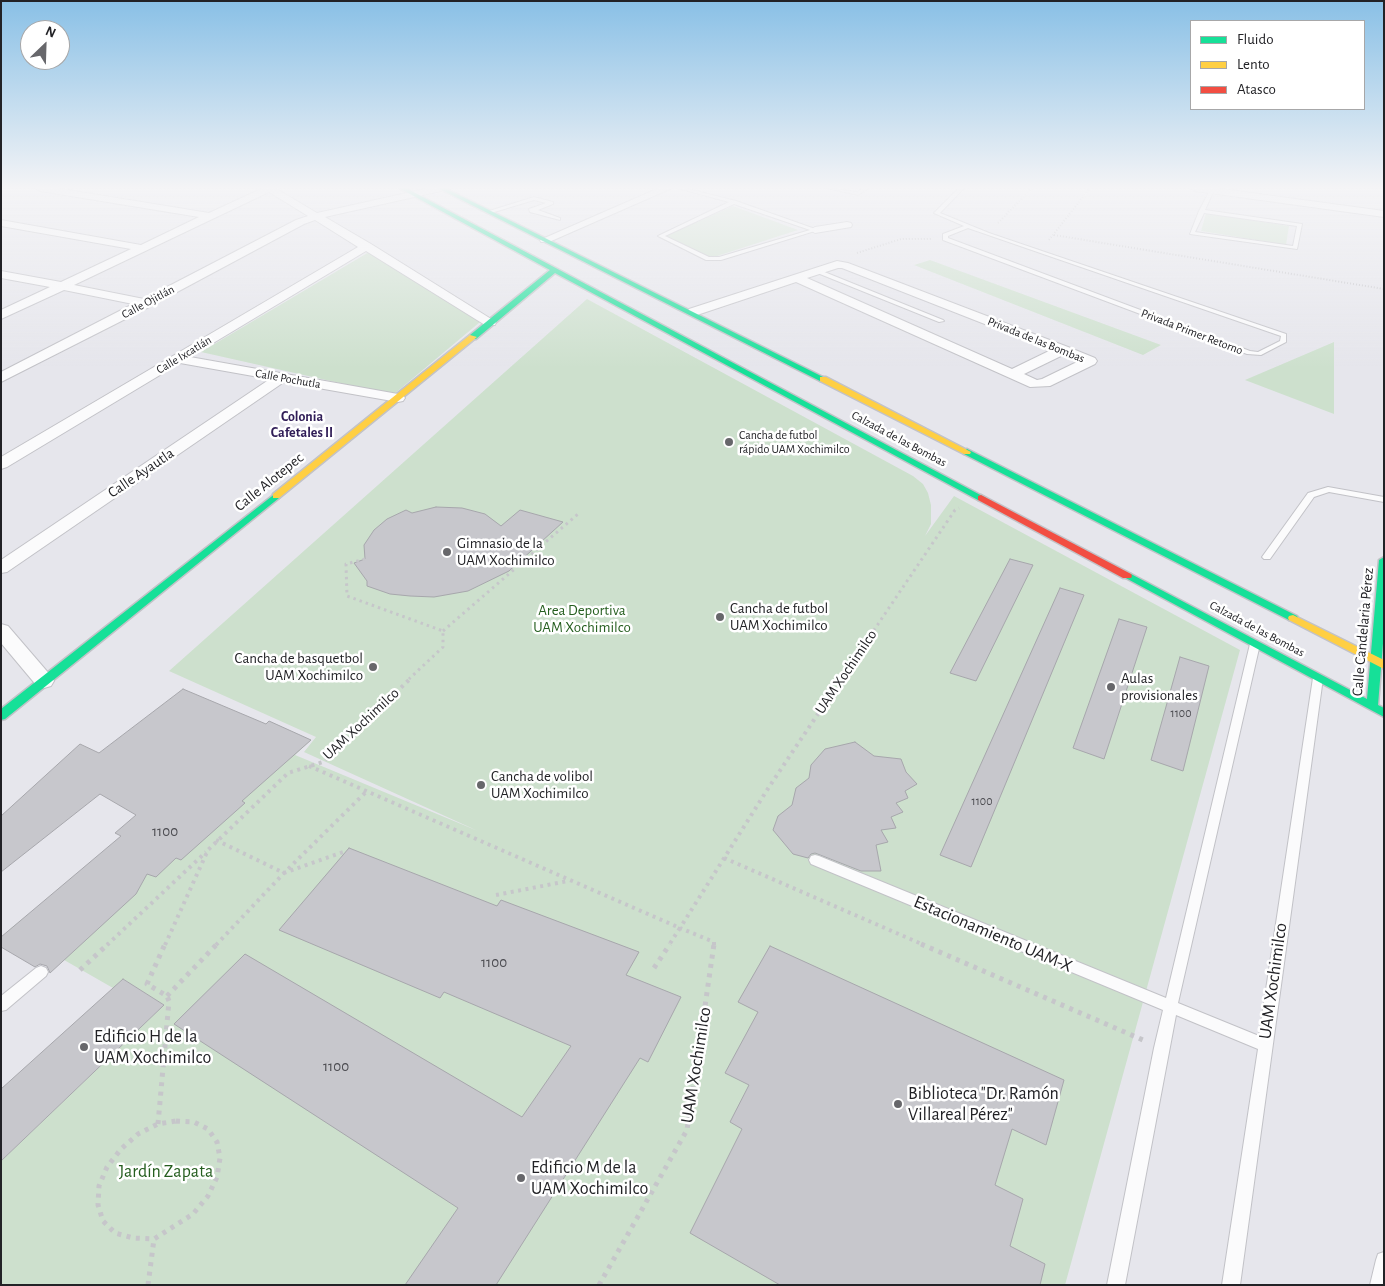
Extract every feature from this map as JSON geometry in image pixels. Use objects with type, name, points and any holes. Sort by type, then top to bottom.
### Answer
[{"type":"main road","name":"Calzada de las Bombas","points":[[513,248],[1384,713]]},
{"type":"main road","name":"Calzada de las Bombas","points":[[561,248],[693,312],[1379,662]]},
{"type":"main road","name":"Calle Alotepec","points":[[1,716],[398,398],[554,270]]},
{"type":"main road","name":"Calle Candelaria Pérez","points":[[1372,706],[1379,662],[1384,560]]},
{"type":"street","points":[[1,314],[142,248]]},
{"type":"street","name":"Calle Ojitlán","points":[[1,378],[251,248]]},
{"type":"street","name":"Calle Ixcatlán","points":[[1,464],[364,248]]},
{"type":"street","points":[[370,248],[490,322]]},
{"type":"street","points":[[693,312],[837,264]]},
{"type":"street","name":"Privada de las Bombas","points":[[797,278],[1035,384],[1045,384],[1090,361],[850,266],[837,264]]},
{"type":"street","points":[[1,274],[146,303]]},
{"type":"street","points":[[1012,374],[1063,350]]},
{"type":"street","name":"Calle Pochutla","points":[[178,359],[398,398]]},
{"type":"street","name":"Calle Ayautla","points":[[1,568],[281,378]]},
{"type":"street","points":[[1,630],[44,681]]},
{"type":"lane","points":[[686,248],[708,259],[720,259],[756,248]]},
{"type":"lane","name":"Privada Primer Retorno","points":[[969,248],[1250,353],[1259,354],[1283,342],[1284,335],[1028,248]]},
{"type":"lane","points":[[817,271],[941,321]]},
{"type":"lane","points":[[1267,557],[1310,495],[1328,489],[1384,500]]},
{"type":"lane","points":[[1116,1285],[1161,1048],[1255,644]]},
{"type":"lane","name":"UAM Xochimilco","points":[[1231,1285],[1318,678]]},
{"type":"lane","name":"Estacionamiento UAM-X","points":[[815,860],[1264,1046]]},
{"type":"lane","points":[[1,1005],[41,972]]},
{"type":"lane","points":[[1379,1285],[1384,1260]]},
{"type":"path","points":[[837,264],[853,255],[874,248]]},
{"type":"path","points":[[1037,251],[1040,248]]},
{"type":"path","points":[[1134,248],[1384,289]]},
{"type":"path","name":"UAM Xochimilco","points":[[599,1285],[687,1130],[714,942],[680,928],[769,787],[955,510],[980,497]]},
{"type":"path","points":[[364,559],[346,564],[347,596],[443,631],[578,514]]},
{"type":"path","name":"UAM Xochimilco","points":[[167,996],[147,984],[208,850],[216,840],[288,773],[323,762],[443,647],[443,631]]},
{"type":"path","points":[[308,766],[680,928],[654,968]]},
{"type":"path","points":[[158,1124],[169,1001],[167,996],[284,873],[366,792]]},
{"type":"path","points":[[216,840],[284,873],[346,851]]},
{"type":"path","points":[[80,970],[208,850]]},
{"type":"path","points":[[724,858],[1161,1048]]},
{"type":"path","points":[[496,895],[569,881]]},
{"type":"path","points":[[176,1120],[194,1122],[208,1129],[217,1142],[220,1158],[217,1177],[208,1196],[193,1214],[154,1239],[133,1238],[116,1233],[103,1221],[98,1205],[99,1186],[112,1161],[121,1149],[138,1134],[158,1124],[176,1120]]},
{"type":"path","points":[[148,1285],[154,1239]]},
{"type":"green space","points":[[690,248],[742,248],[711,258]]},
{"type":"green space","points":[[369,252],[480,322],[393,395],[201,352]]},
{"type":"green space","points":[[930,260],[1161,345],[1143,355],[914,265]]},
{"type":"green space","points":[[587,299],[913,476],[923,484],[931,505],[931,524],[925,536],[954,496],[1240,650],[1065,1285],[1,1285],[1,1161],[164,1005],[123,979],[113,988],[10,929],[269,721],[311,740],[295,755],[478,831],[304,752],[316,737],[169,671]]},
{"type":"green space","points":[[1334,342],[1334,414],[1245,380]]},
{"type":"building","name":"Gimnasio de la UAM Xochimilco","points":[[436,507],[462,508],[485,514],[501,526],[520,510],[563,522],[509,571],[468,591],[434,597],[410,596],[390,594],[367,586],[367,581],[354,563],[365,559],[364,545],[374,530],[387,519],[406,510],[412,513]]},
{"type":"building","points":[[1010,559],[1033,565],[976,681],[950,673]]},
{"type":"building","points":[[1060,588],[1084,595],[971,867],[940,855]]},
{"type":"building","name":"Aulas provisionales","points":[[1119,619],[1147,627],[1104,759],[1073,748]]},
{"type":"building","name":"Aulas provisionales","points":[[1180,657],[1209,666],[1183,771],[1151,760]]},
{"type":"building","points":[[183,689],[266,724],[269,721],[311,740],[242,801],[245,803],[181,860],[176,858],[156,877],[147,874],[136,894],[50,973],[47,966],[40,964],[35,967],[1,947],[1,937],[121,836],[115,833],[136,815],[100,794],[1,872],[1,816],[80,744],[99,753]]},
{"type":"building","points":[[855,742],[874,756],[901,759],[906,772],[917,784],[905,791],[908,798],[896,803],[903,812],[891,817],[896,828],[881,830],[888,842],[876,845],[881,871],[861,871],[815,853],[811,854],[808,858],[793,854],[773,830],[778,816],[792,805],[796,788],[809,778],[811,765],[825,749]]},
{"type":"building","points":[[349,848],[497,906],[501,900],[639,952],[626,975],[681,997],[648,1062],[640,1058],[496,1285],[405,1285],[458,1208],[174,1024],[245,954],[522,1117],[571,1046],[444,992],[440,998],[279,930]]},
{"type":"building","name":"Biblioteca \"Dr. Ramón Villareal Pérez\"","points":[[770,946],[1064,1080],[1046,1145],[1012,1129],[995,1185],[1023,1199],[1010,1246],[1045,1264],[1040,1285],[780,1285],[690,1233],[742,1129],[730,1122],[749,1085],[725,1073],[758,1012],[738,1002]]},
{"type":"building","name":"Edificio H de la UAM Xochimilco","points":[[123,979],[164,1005],[1,1161],[1,1089]]},
{"type":"traffic: fast","points":[[514,248],[981,498]]},
{"type":"traffic: fast","points":[[561,248],[823,379]]},
{"type":"traffic: fast","points":[[473,337],[554,270]]},
{"type":"traffic: fast","points":[[967,452],[1293,618]]},
{"type":"traffic: fast","points":[[1,716],[276,496]]},
{"type":"traffic: fast","points":[[1372,706],[1384,560]]},
{"type":"traffic: fast","points":[[1127,576],[1384,713]]},
{"type":"traffic: slow","points":[[276,496],[473,337]]},
{"type":"traffic: slow","points":[[823,379],[967,452]]},
{"type":"traffic: slow","points":[[1293,618],[1384,665]]},
{"type":"traffic: jam","points":[[981,498],[1127,576]]},
{"type":"place","name":"Cancha de futbol rápido UAM Xochimilco","points":[[729,442]]},
{"type":"place","name":"Gimnasio de la UAM Xochimilco","points":[[447,552]]},
{"type":"place","name":"Cancha de futbol UAM Xochimilco","points":[[720,617]]},
{"type":"place","name":"Cancha de basquetbol UAM Xochimilco","points":[[373,667]]},
{"type":"place","name":"Aulas provisionales","points":[[1111,687]]},
{"type":"place","name":"Cancha de volibol UAM Xochimilco","points":[[481,785]]},
{"type":"place","name":"Edificio H de la UAM Xochimilco","points":[[84,1047]]},
{"type":"place","name":"Biblioteca \"Dr. Ramón Villareal Pérez\"","points":[[898,1104]]},
{"type":"place","name":"Edificio M de la UAM Xochimilco","points":[[521,1178]]},
{"type":"district","name":"Colonia Cafetales II","points":[[302,426]]},
{"type":"park label","name":"Area Deportiva UAM Xochimilco","points":[[582,618]]},
{"type":"park label","name":"Jardín Zapata","points":[[166,1172]]}]
